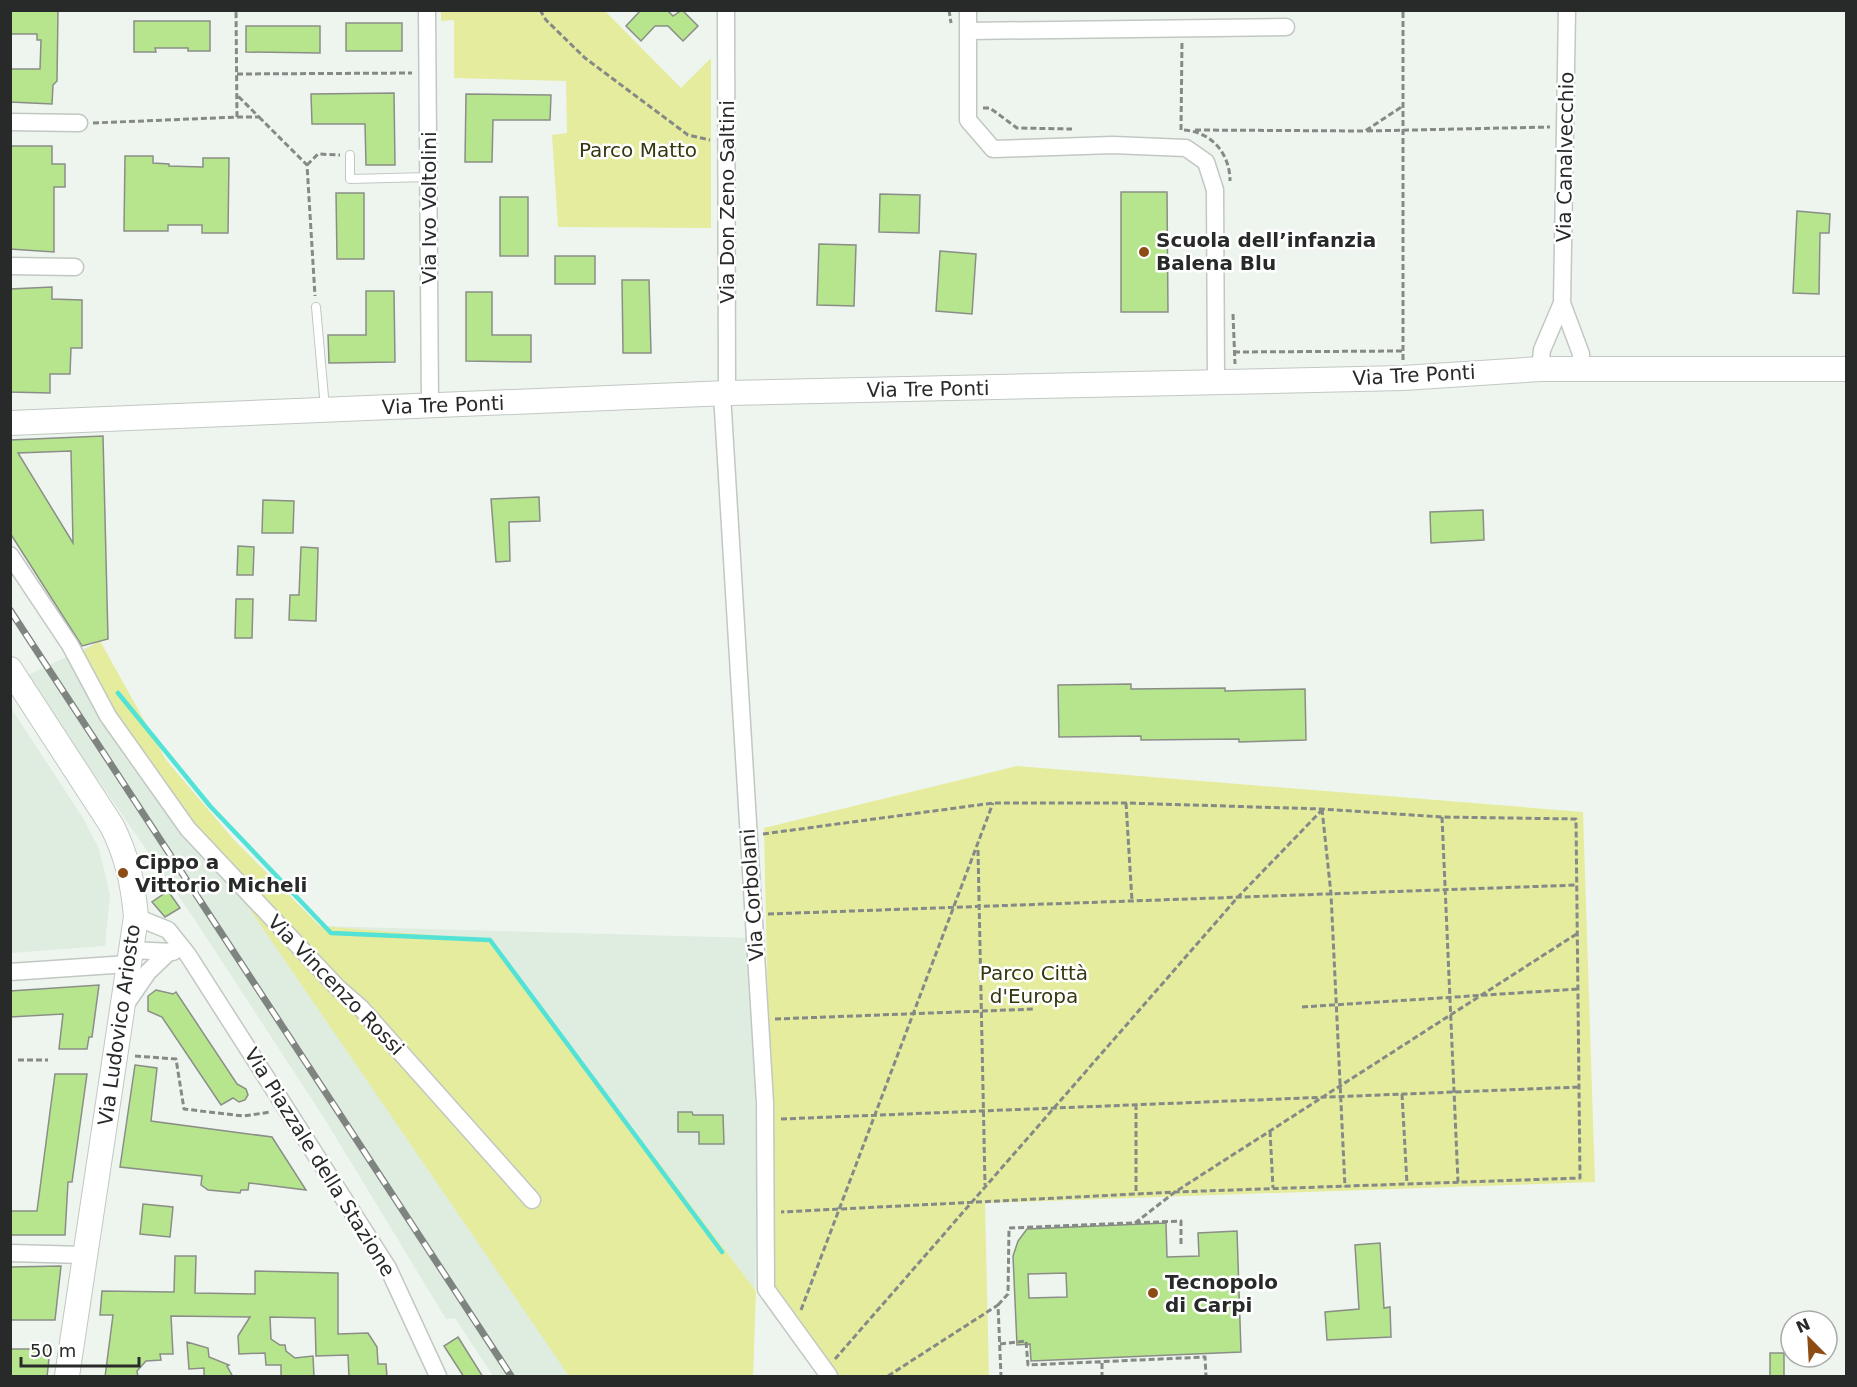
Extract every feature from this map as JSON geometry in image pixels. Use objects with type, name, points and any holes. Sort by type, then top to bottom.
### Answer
[{"type":"street","name":"Via Ivo Voltolini","points":[[427,10],[430,406]]},
{"type":"street","name":"Via Don Zeno Saltini","points":[[725,394],[726,10]]},
{"type":"street","points":[[969,10],[961,30],[968,120],[993,148],[1113,146],[1186,148],[1206,162],[1215,190],[1225,382]]},
{"type":"street","name":"Via Canalvecchio","points":[[1568,10],[1562,303],[1581,354],[1580,369]]},
{"type":"street","points":[[961,30],[1286,27]]},
{"type":"street","points":[[10,122],[79,123]]},
{"type":"street","points":[[10,266],[75,267]]},
{"type":"street","name":"Via Canalvecchio","points":[[1540,369],[1542,350],[1562,303]]},
{"type":"street","name":"Via Tre Ponti","points":[[10,423],[725,394],[1403,378],[1540,369],[1846,369]]},
{"type":"street","name":"Via Corbolani","points":[[725,394],[765,1102],[766,1289],[827,1374]]},
{"type":"street","name":"Via Vincenzo Rossi","points":[[10,555],[70,645],[108,716],[188,828],[338,988],[361,1008],[532,1200]]},
{"type":"street","name":"Via Ludovico Ariosto","points":[[10,669],[112,826],[124,851],[132,880],[136,917],[67,1377]]},
{"type":"street","name":"Via Piazzale della Stazione","points":[[136,917],[168,930],[188,955],[388,1268],[438,1377]]},
{"type":"street","points":[[121,1012],[139,983],[169,952]]},
{"type":"street","points":[[10,972],[169,952],[188,955]]},
{"type":"street","points":[[10,1253],[84,1255]]},
{"type":"lane","points":[[350,155],[350,179],[428,177]]},
{"type":"lane","points":[[316,307],[325,410]]},
{"type":"path","points":[[236,10],[237,117]]},
{"type":"path","points":[[540,10],[546,20],[585,58],[688,135],[726,144]]},
{"type":"path","points":[[950,10],[961,30]]},
{"type":"path","points":[[1403,10],[1403,378]]},
{"type":"path","points":[[1181,130],[1182,29]]},
{"type":"path","points":[[237,74],[428,73]]},
{"type":"path","points":[[237,94],[307,165],[316,307]]},
{"type":"path","points":[[1365,131],[1403,106]]},
{"type":"path","points":[[968,108],[990,108],[1017,128],[1076,129]]},
{"type":"path","points":[[79,123],[259,117]]},
{"type":"path","points":[[1169,130],[1365,131],[1566,127]]},
{"type":"path","points":[[1188,130],[1209,138],[1226,157],[1230,170],[1230,192]]},
{"type":"path","points":[[307,165],[318,154],[350,155]]},
{"type":"path","points":[[1225,382],[1234,352],[1233,306]]},
{"type":"path","points":[[1234,352],[1403,351]]},
{"type":"path","points":[[794,1329],[993,803]]},
{"type":"path","points":[[762,834],[993,803],[1126,803],[1322,809],[1442,817],[1575,819],[1580,1178],[1175,1192],[776,1212]]},
{"type":"path","points":[[1126,803],[1132,901]]},
{"type":"path","points":[[1322,809],[1331,894],[1345,1187]]},
{"type":"path","points":[[827,1374],[972,1202],[1238,897],[1322,809]]},
{"type":"path","points":[[1442,817],[1458,1182]]},
{"type":"path","points":[[978,847],[985,1187]]},
{"type":"path","points":[[767,914],[1577,885]]},
{"type":"path","points":[[1135,1223],[1175,1192],[1578,933]]},
{"type":"path","points":[[1302,1007],[1578,989]]},
{"type":"path","points":[[773,1019],[1035,1009]]},
{"type":"path","points":[[115,1054],[176,1059],[184,1109],[243,1116],[288,1110]]},
{"type":"path","points":[[18,1060],[48,1060]]},
{"type":"path","points":[[776,1119],[1579,1087]]},
{"type":"path","points":[[1402,1094],[1407,1184]]},
{"type":"path","points":[[1136,1104],[1137,1194]]},
{"type":"path","points":[[1270,1131],[1273,1188]]},
{"type":"path","points":[[888,1377],[998,1305],[1008,1294],[1009,1228],[1181,1221],[1181,1247]]},
{"type":"path","points":[[998,1305],[1001,1377]]},
{"type":"path","points":[[1000,1344],[1026,1341],[1028,1365],[1205,1357],[1206,1377]]},
{"type":"path","points":[[1102,1362],[1102,1377]]},
{"type":"shaded area","points":[[100,641],[166,760],[234,840],[320,926],[753,938],[757,1201],[753,1376],[493,1376],[455,1318],[446,1319],[326,1121],[189,911],[26,676]]},
{"type":"shaded area","points":[[11,708],[83,818],[99,849],[110,895],[105,946],[11,953]]},
{"type":"green space","name":"Parco Matto","points":[[441,11],[605,11],[681,88],[711,58],[711,228],[558,227],[552,135],[567,133],[566,81],[454,78],[454,20],[441,21]]},
{"type":"green space","points":[[100,641],[166,760],[234,840],[320,926],[490,940],[756,1291],[753,1376],[569,1376],[76,655]]},
{"type":"green space","name":"Parco Città d'Europa","points":[[1017,766],[1583,812],[1595,1182],[985,1203],[989,1376],[836,1376],[774,1291],[764,828]]},
{"type":"building","points":[[10,10],[58,10],[57,81],[53,85],[52,104],[10,102],[10,69],[40,69],[41,40],[37,40],[37,34],[10,34]]},
{"type":"building","points":[[641,10],[667,10],[673,16],[682,10],[698,26],[683,41],[668,26],[655,26],[641,41],[626,26]]},
{"type":"building","points":[[134,21],[210,21],[210,51],[155,48],[156,52],[134,52]]},
{"type":"building","points":[[346,23],[402,23],[402,51],[346,51]]},
{"type":"building","points":[[246,26],[320,26],[320,53],[246,52]]},
{"type":"building","points":[[394,93],[395,165],[366,165],[365,124],[312,124],[311,94]]},
{"type":"building","points":[[466,94],[551,95],[550,120],[493,120],[492,162],[465,162]]},
{"type":"building","points":[[10,146],[52,146],[52,164],[65,164],[65,187],[54,187],[54,252],[10,249]]},
{"type":"building","points":[[125,156],[153,156],[153,163],[203,167],[203,158],[229,158],[228,233],[202,233],[202,225],[168,225],[168,231],[124,231]]},
{"type":"building","name":"Scuola dell’infanzia Balena Blu","points":[[1121,192],[1167,192],[1168,312],[1121,312]]},
{"type":"building","points":[[336,193],[364,193],[364,259],[337,259]]},
{"type":"building","points":[[880,194],[920,195],[919,233],[879,232]]},
{"type":"building","points":[[500,197],[528,197],[528,256],[500,256]]},
{"type":"building","points":[[1797,211],[1830,214],[1829,233],[1820,233],[1819,294],[1793,293]]},
{"type":"building","points":[[819,244],[856,245],[854,306],[817,305]]},
{"type":"building","points":[[940,251],[976,254],[972,314],[936,311]]},
{"type":"building","points":[[555,256],[595,256],[595,284],[555,284]]},
{"type":"building","points":[[622,280],[649,280],[651,353],[623,353]]},
{"type":"building","points":[[52,287],[52,299],[82,300],[82,348],[71,348],[70,374],[50,374],[50,393],[10,392],[10,289]]},
{"type":"building","points":[[366,291],[394,291],[395,362],[329,363],[328,335],[366,335]]},
{"type":"building","points":[[466,292],[492,292],[492,335],[531,335],[531,362],[466,361]]},
{"type":"building","points":[[103,436],[108,639],[82,646],[10,533],[10,440]],"holes":[[[71,451],[73,543],[18,453]]]},
{"type":"building","points":[[539,497],[540,521],[509,522],[510,561],[496,562],[491,499]]},
{"type":"building","points":[[263,500],[294,501],[293,533],[262,533]]},
{"type":"building","points":[[1483,510],[1484,540],[1431,543],[1430,512]]},
{"type":"building","points":[[238,546],[254,547],[253,575],[237,575]]},
{"type":"building","points":[[301,547],[318,548],[316,621],[289,620],[290,595],[299,595]]},
{"type":"building","points":[[236,599],[253,599],[252,638],[235,638]]},
{"type":"building","points":[[1131,684],[1131,689],[1225,688],[1225,691],[1305,689],[1306,740],[1239,742],[1239,739],[1141,740],[1141,736],[1059,737],[1058,685]]},
{"type":"building","points":[[168,891],[180,908],[165,917],[152,902]]},
{"type":"building","points":[[99,985],[92,1037],[89,1037],[87,1049],[59,1049],[63,1014],[10,1017],[10,991]]},
{"type":"building","points":[[156,990],[173,994],[176,992],[237,1084],[246,1089],[248,1095],[245,1100],[239,1102],[233,1098],[221,1105],[162,1017],[148,1011],[148,996]]},
{"type":"building","points":[[135,1065],[157,1068],[151,1121],[272,1137],[306,1190],[249,1183],[248,1190],[241,1190],[240,1193],[208,1190],[201,1185],[202,1176],[120,1167]]},
{"type":"building","points":[[55,1074],[87,1074],[72,1182],[68,1182],[65,1235],[10,1235],[10,1211],[37,1211]]},
{"type":"building","points":[[678,1112],[692,1112],[693,1115],[723,1115],[724,1144],[699,1144],[699,1132],[678,1132]]},
{"type":"building","points":[[143,1204],[173,1207],[170,1237],[140,1234]]},
{"type":"building","name":"Tecnopolo di Carpi","points":[[1166,1223],[1167,1257],[1199,1256],[1198,1233],[1237,1231],[1241,1352],[1031,1361],[1030,1344],[1017,1345],[1013,1256],[1018,1241],[1027,1229]],"holes":[[[1066,1273],[1067,1297],[1029,1298],[1028,1274]]]},
{"type":"building","points":[[1380,1243],[1384,1308],[1390,1307],[1391,1337],[1327,1340],[1325,1312],[1359,1309],[1355,1245]]},
{"type":"building","points":[[175,1256],[196,1256],[195,1293],[255,1294],[255,1271],[338,1273],[338,1334],[368,1333],[377,1347],[378,1364],[386,1364],[387,1377],[349,1377],[348,1355],[316,1356],[315,1318],[270,1317],[271,1339],[280,1345],[285,1345],[286,1351],[295,1358],[313,1356],[314,1377],[281,1377],[281,1365],[266,1365],[265,1353],[239,1354],[238,1336],[250,1317],[171,1316],[173,1354],[160,1354],[161,1360],[146,1361],[137,1371],[138,1377],[105,1377],[113,1315],[100,1315],[102,1291],[174,1292]]},
{"type":"building","points":[[61,1266],[55,1320],[10,1320],[10,1267]]},
{"type":"building","points":[[458,1337],[483,1377],[464,1377],[444,1346]]},
{"type":"building","points":[[187,1342],[208,1348],[209,1357],[229,1365],[227,1366],[233,1377],[204,1377],[204,1368],[189,1369]]},
{"type":"building","points":[[10,1349],[50,1349],[47,1377],[10,1376]]},
{"type":"building","points":[[1770,1353],[1779,1353],[1779,1369],[1784,1369],[1784,1377],[1770,1377]]},
{"type":"waterway","points":[[118,693],[210,806],[331,933],[490,940],[722,1252]]},
{"type":"railway","points":[[10,610],[511,1376]]},
{"type":"place","name":"Scuola dell’infanzia Balena Blu","points":[[1144,252]]},
{"type":"place","name":"Cippo a Vittorio Micheli","points":[[123,873]]},
{"type":"place","name":"Tecnopolo di Carpi","points":[[1153,1293]]}]
